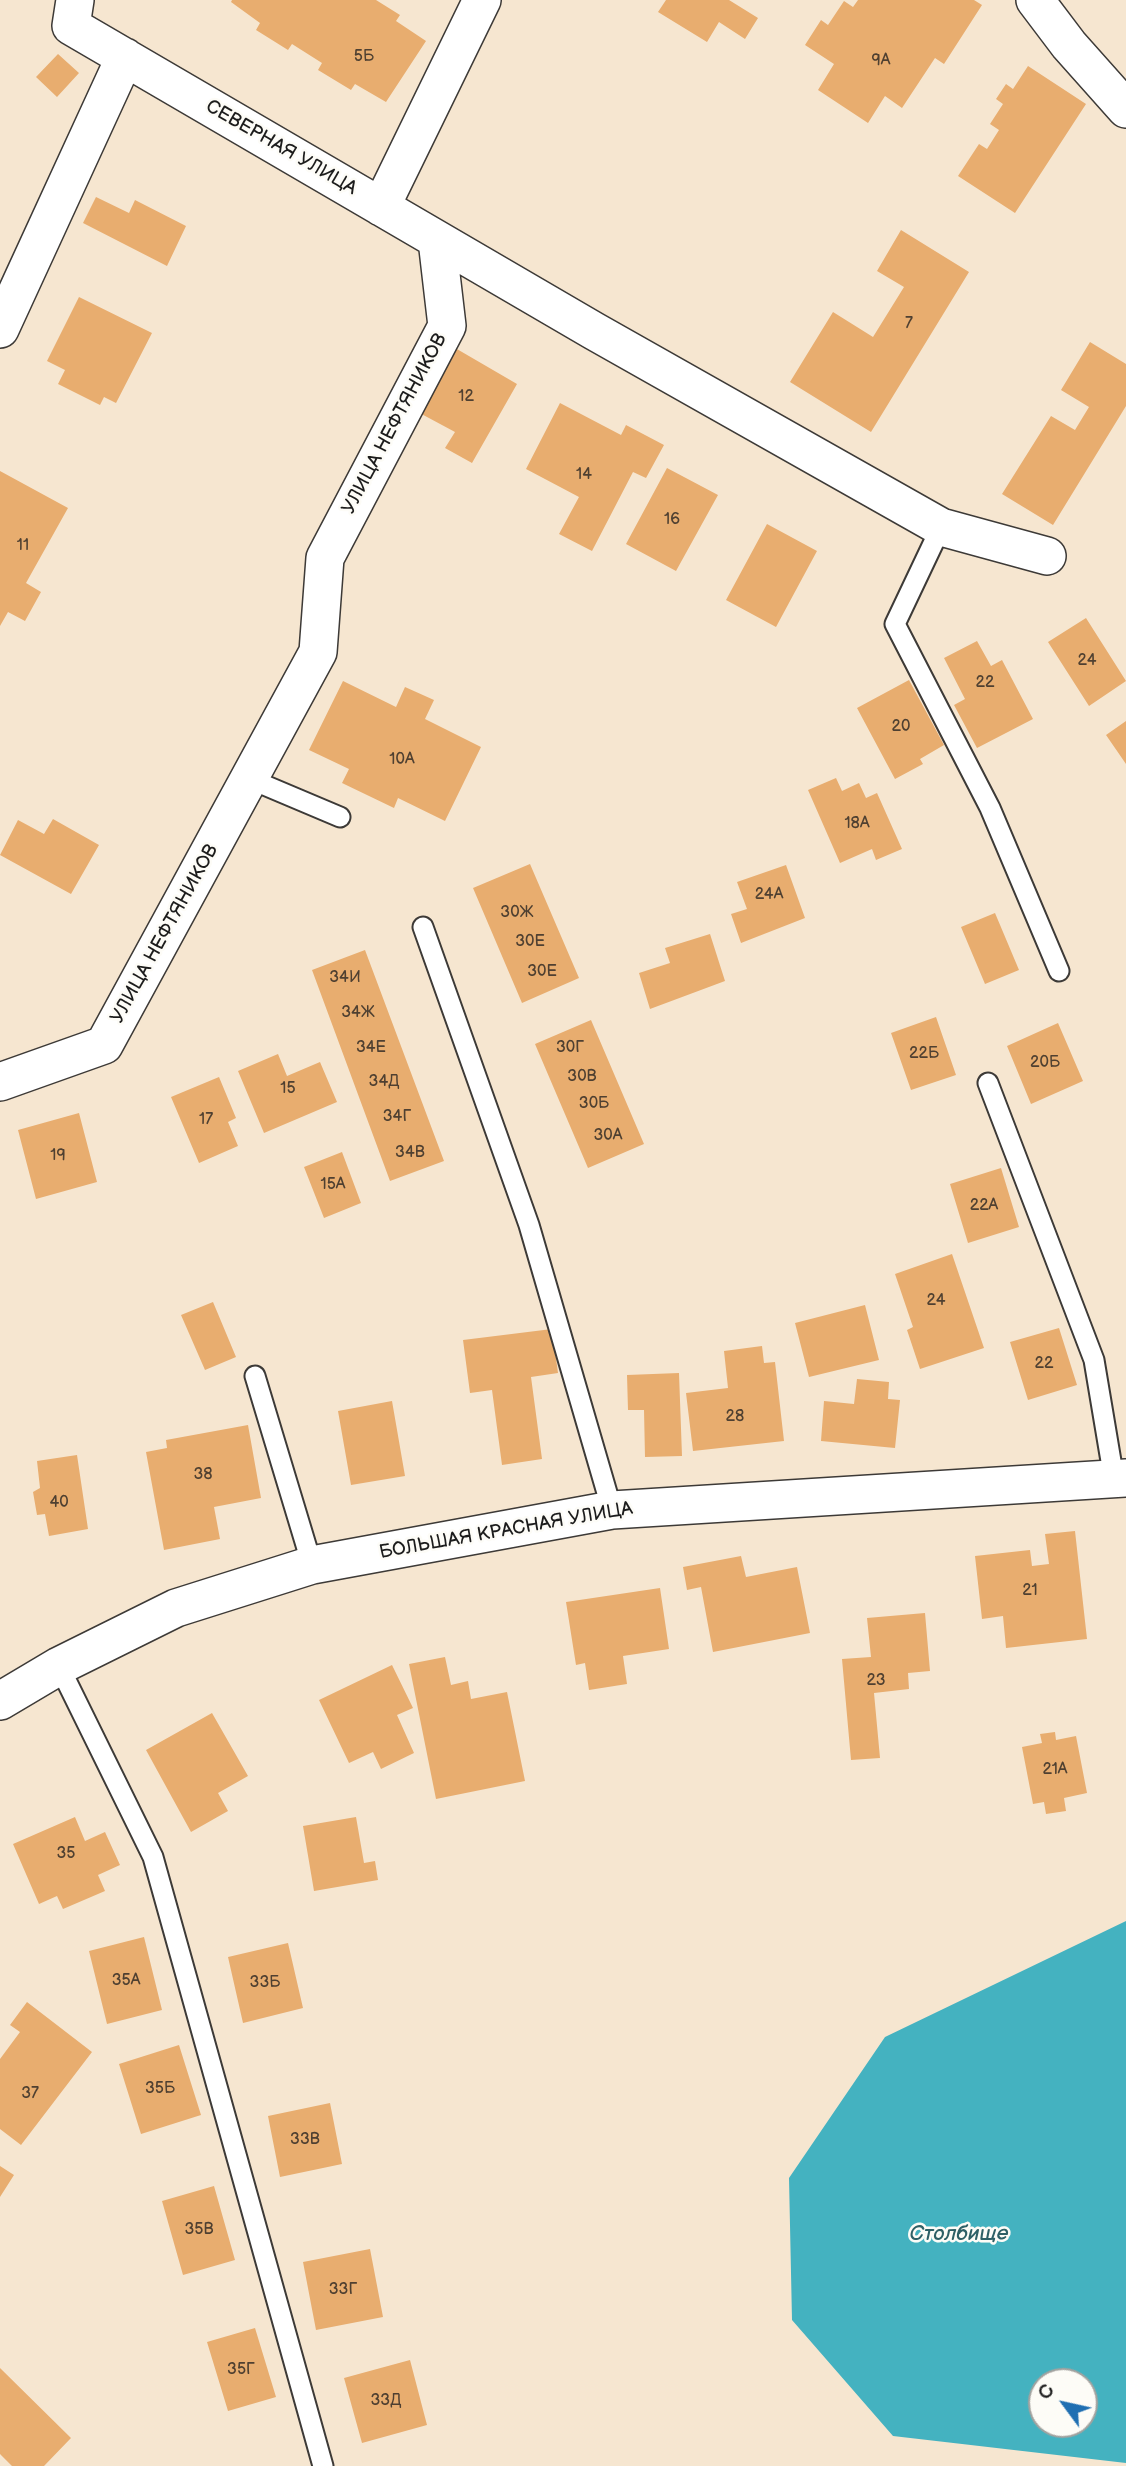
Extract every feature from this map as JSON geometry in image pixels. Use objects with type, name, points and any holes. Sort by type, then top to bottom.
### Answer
[{"type":"street","name":"СЕВЕРНАЯ УЛИЦА","points":[[75,0],[71,26],[437,240]]},
{"type":"street","points":[[1035,0],[1069,45],[1126,109]]},
{"type":"street","points":[[381,207],[473,3]]},
{"type":"street","points":[[0,329],[125,57]]},
{"type":"street","points":[[437,240],[941,527],[1047,556]]},
{"type":"street","name":"УЛИЦА НЕФТЯНИКОВ","points":[[0,1082],[104,1045],[318,652],[325,558],[447,326],[437,240]]},
{"type":"street","name":"БОЛЬШАЯ КРАСНАЯ УЛИЦА","points":[[0,1701],[59,1665],[176,1608],[312,1565],[612,1510],[1120,1479]]},
{"type":"lane","points":[[941,527],[895,624],[989,808],[1059,971]]},
{"type":"lane","points":[[250,779],[340,817]]},
{"type":"lane","points":[[423,927],[529,1225],[612,1510]]},
{"type":"lane","points":[[988,1083],[1094,1360],[1120,1479]]},
{"type":"lane","points":[[255,1376],[312,1565]]},
{"type":"lane","points":[[59,1665],[153,1857],[323,2466]]},
{"type":"water","name":"Столбище","points":[[1126,1921],[1126,2463],[893,2436],[792,2320],[789,2178],[885,2037]]},
{"type":"building","points":[[376,0],[400,15],[396,21],[426,41],[386,102],[355,84],[351,90],[318,70],[322,63],[292,44],[288,50],[256,30],[260,23],[231,2]]},
{"type":"building","points":[[666,0],[729,0],[758,18],[745,39],[719,22],[707,42],[658,12]]},
{"type":"building","points":[[858,0],[974,0],[982,5],[944,64],[935,58],[902,108],[885,96],[868,123],[818,90],[834,64],[805,45],[821,20],[828,25],[844,1],[853,7]]},
{"type":"building","points":[[58,54],[79,73],[57,97],[36,77]]},
{"type":"building","points":[[1028,66],[1086,104],[1015,213],[958,176],[979,144],[987,149],[999,130],[990,124],[1003,104],[996,99],[1006,84],[1013,89]]},
{"type":"building","points":[[96,197],[129,213],[135,200],[186,226],[167,266],[83,223]]},
{"type":"building","points":[[901,230],[969,272],[871,432],[790,382],[833,312],[873,337],[904,287],[877,271]]},
{"type":"building","points":[[79,297],[152,333],[116,403],[104,397],[100,405],[58,384],[65,370],[47,361]]},
{"type":"building","points":[[1090,342],[1126,364],[1126,406],[1053,525],[1002,494],[1051,416],[1075,430],[1089,407],[1061,390]]},
{"type":"building","points":[[450,345],[517,384],[472,463],[445,448],[455,432],[414,410]]},
{"type":"building","points":[[560,403],[621,435],[626,425],[664,445],[646,478],[633,472],[592,551],[559,534],[579,497],[526,469]]},
{"type":"building","points":[[667,468],[718,495],[676,571],[626,544]]},
{"type":"building","points":[[0,471],[68,508],[26,583],[41,592],[25,621],[8,612],[0,626]]},
{"type":"building","points":[[767,524],[817,551],[776,627],[726,600]]},
{"type":"building","points":[[1086,618],[1126,681],[1089,706],[1048,642]]},
{"type":"building","points":[[977,641],[991,666],[1002,660],[1033,719],[977,748],[954,705],[965,699],[944,658]]},
{"type":"building","points":[[909,680],[944,745],[920,759],[923,764],[895,779],[857,708]]},
{"type":"building","points":[[343,681],[396,707],[405,687],[434,700],[425,719],[481,747],[445,821],[398,798],[394,808],[342,783],[349,769],[309,750]]},
{"type":"building","points":[[1126,721],[1126,764],[1106,735]]},
{"type":"building","points":[[836,778],[842,791],[859,783],[866,798],[877,793],[902,849],[876,860],[872,849],[840,863],[808,790]]},
{"type":"building","points":[[53,819],[99,845],[71,894],[0,855],[18,820],[44,834]]},
{"type":"building","points":[[530,864],[579,978],[522,1003],[473,888]]},
{"type":"building","points":[[786,865],[805,918],[741,943],[731,914],[747,909],[737,882]]},
{"type":"building","points":[[995,913],[1019,970],[985,984],[961,927]]},
{"type":"building","points":[[710,934],[725,981],[650,1009],[639,973],[670,963],[665,948]]},
{"type":"building","points":[[365,950],[444,1161],[390,1181],[312,970]]},
{"type":"building","points":[[936,1017],[956,1075],[911,1090],[891,1033]]},
{"type":"building","points":[[591,1020],[644,1144],[588,1168],[535,1044]]},
{"type":"building","points":[[1058,1023],[1083,1081],[1031,1104],[1007,1046]]},
{"type":"building","points":[[278,1054],[287,1076],[320,1062],[337,1102],[264,1133],[238,1071]]},
{"type":"building","points":[[219,1077],[236,1118],[228,1122],[238,1146],[199,1163],[171,1097]]},
{"type":"building","points":[[79,1113],[97,1182],[36,1199],[18,1130]]},
{"type":"building","points":[[342,1152],[361,1203],[324,1218],[304,1167]]},
{"type":"building","points":[[1001,1168],[1019,1227],[968,1243],[950,1184]]},
{"type":"building","points":[[952,1254],[984,1348],[920,1369],[907,1330],[913,1327],[895,1274]]},
{"type":"building","points":[[213,1302],[236,1357],[205,1370],[181,1315]]},
{"type":"building","points":[[865,1305],[879,1360],[809,1377],[795,1323]]},
{"type":"building","points":[[1059,1328],[1077,1385],[1028,1400],[1010,1342]]},
{"type":"building","points":[[552,1329],[558,1373],[531,1377],[542,1459],[502,1465],[492,1390],[470,1393],[463,1340]]},
{"type":"building","points":[[762,1346],[764,1363],[775,1362],[784,1441],[693,1451],[686,1393],[728,1388],[724,1351]]},
{"type":"building","points":[[679,1373],[682,1456],[645,1457],[644,1410],[628,1410],[627,1375]]},
{"type":"building","points":[[857,1379],[889,1382],[888,1399],[900,1400],[895,1448],[821,1441],[824,1401],[854,1404]]},
{"type":"building","points":[[392,1401],[405,1476],[351,1485],[338,1411]]},
{"type":"building","points":[[248,1425],[261,1498],[214,1507],[220,1539],[164,1550],[146,1452],[167,1448],[166,1440]]},
{"type":"building","points":[[77,1455],[88,1529],[49,1536],[45,1514],[37,1515],[33,1492],[40,1488],[37,1461]]},
{"type":"building","points":[[1075,1531],[1087,1639],[1006,1648],[1003,1616],[982,1619],[975,1556],[1030,1550],[1032,1566],[1049,1564],[1045,1534]]},
{"type":"building","points":[[741,1556],[746,1577],[797,1567],[810,1633],[713,1652],[701,1587],[687,1590],[683,1567]]},
{"type":"building","points":[[660,1588],[669,1649],[623,1656],[627,1684],[589,1690],[585,1663],[576,1665],[566,1602]]},
{"type":"building","points":[[925,1613],[930,1671],[908,1673],[909,1689],[874,1693],[880,1758],[851,1760],[842,1659],[871,1657],[867,1618]]},
{"type":"building","points":[[445,1657],[451,1685],[468,1681],[471,1699],[507,1692],[525,1781],[436,1799],[409,1664]]},
{"type":"building","points":[[392,1665],[413,1708],[397,1715],[414,1753],[381,1769],[373,1752],[349,1763],[319,1700]]},
{"type":"building","points":[[212,1713],[248,1776],[218,1793],[228,1811],[191,1832],[146,1750]]},
{"type":"building","points":[[1055,1732],[1056,1740],[1076,1736],[1087,1793],[1064,1798],[1066,1811],[1046,1814],[1044,1802],[1033,1804],[1022,1747],[1042,1743],[1040,1734]]},
{"type":"building","points":[[75,1817],[85,1841],[105,1832],[120,1865],[98,1875],[105,1891],[63,1909],[57,1896],[39,1904],[13,1844]]},
{"type":"building","points":[[356,1817],[364,1863],[375,1861],[378,1880],[314,1891],[303,1826]]},
{"type":"building","points":[[144,1937],[162,2010],[107,2024],[89,1951]]},
{"type":"building","points":[[288,1943],[303,2008],[243,2023],[228,1957]]},
{"type":"building","points":[[27,2002],[92,2052],[21,2145],[0,2129],[0,2059],[20,2032],[10,2025]]},
{"type":"building","points":[[179,2045],[201,2115],[141,2134],[119,2064]]},
{"type":"building","points":[[330,2103],[342,2164],[280,2177],[268,2116]]},
{"type":"building","points":[[0,2166],[14,2175],[0,2197]]},
{"type":"building","points":[[214,2186],[235,2260],[183,2275],[162,2201]]},
{"type":"building","points":[[370,2249],[383,2317],[316,2330],[303,2262]]},
{"type":"building","points":[[255,2328],[276,2397],[228,2411],[207,2342]]},
{"type":"building","points":[[410,2360],[427,2425],[362,2443],[344,2378]]},
{"type":"building","points":[[0,2368],[71,2438],[44,2466],[12,2466],[0,2454]]}]
